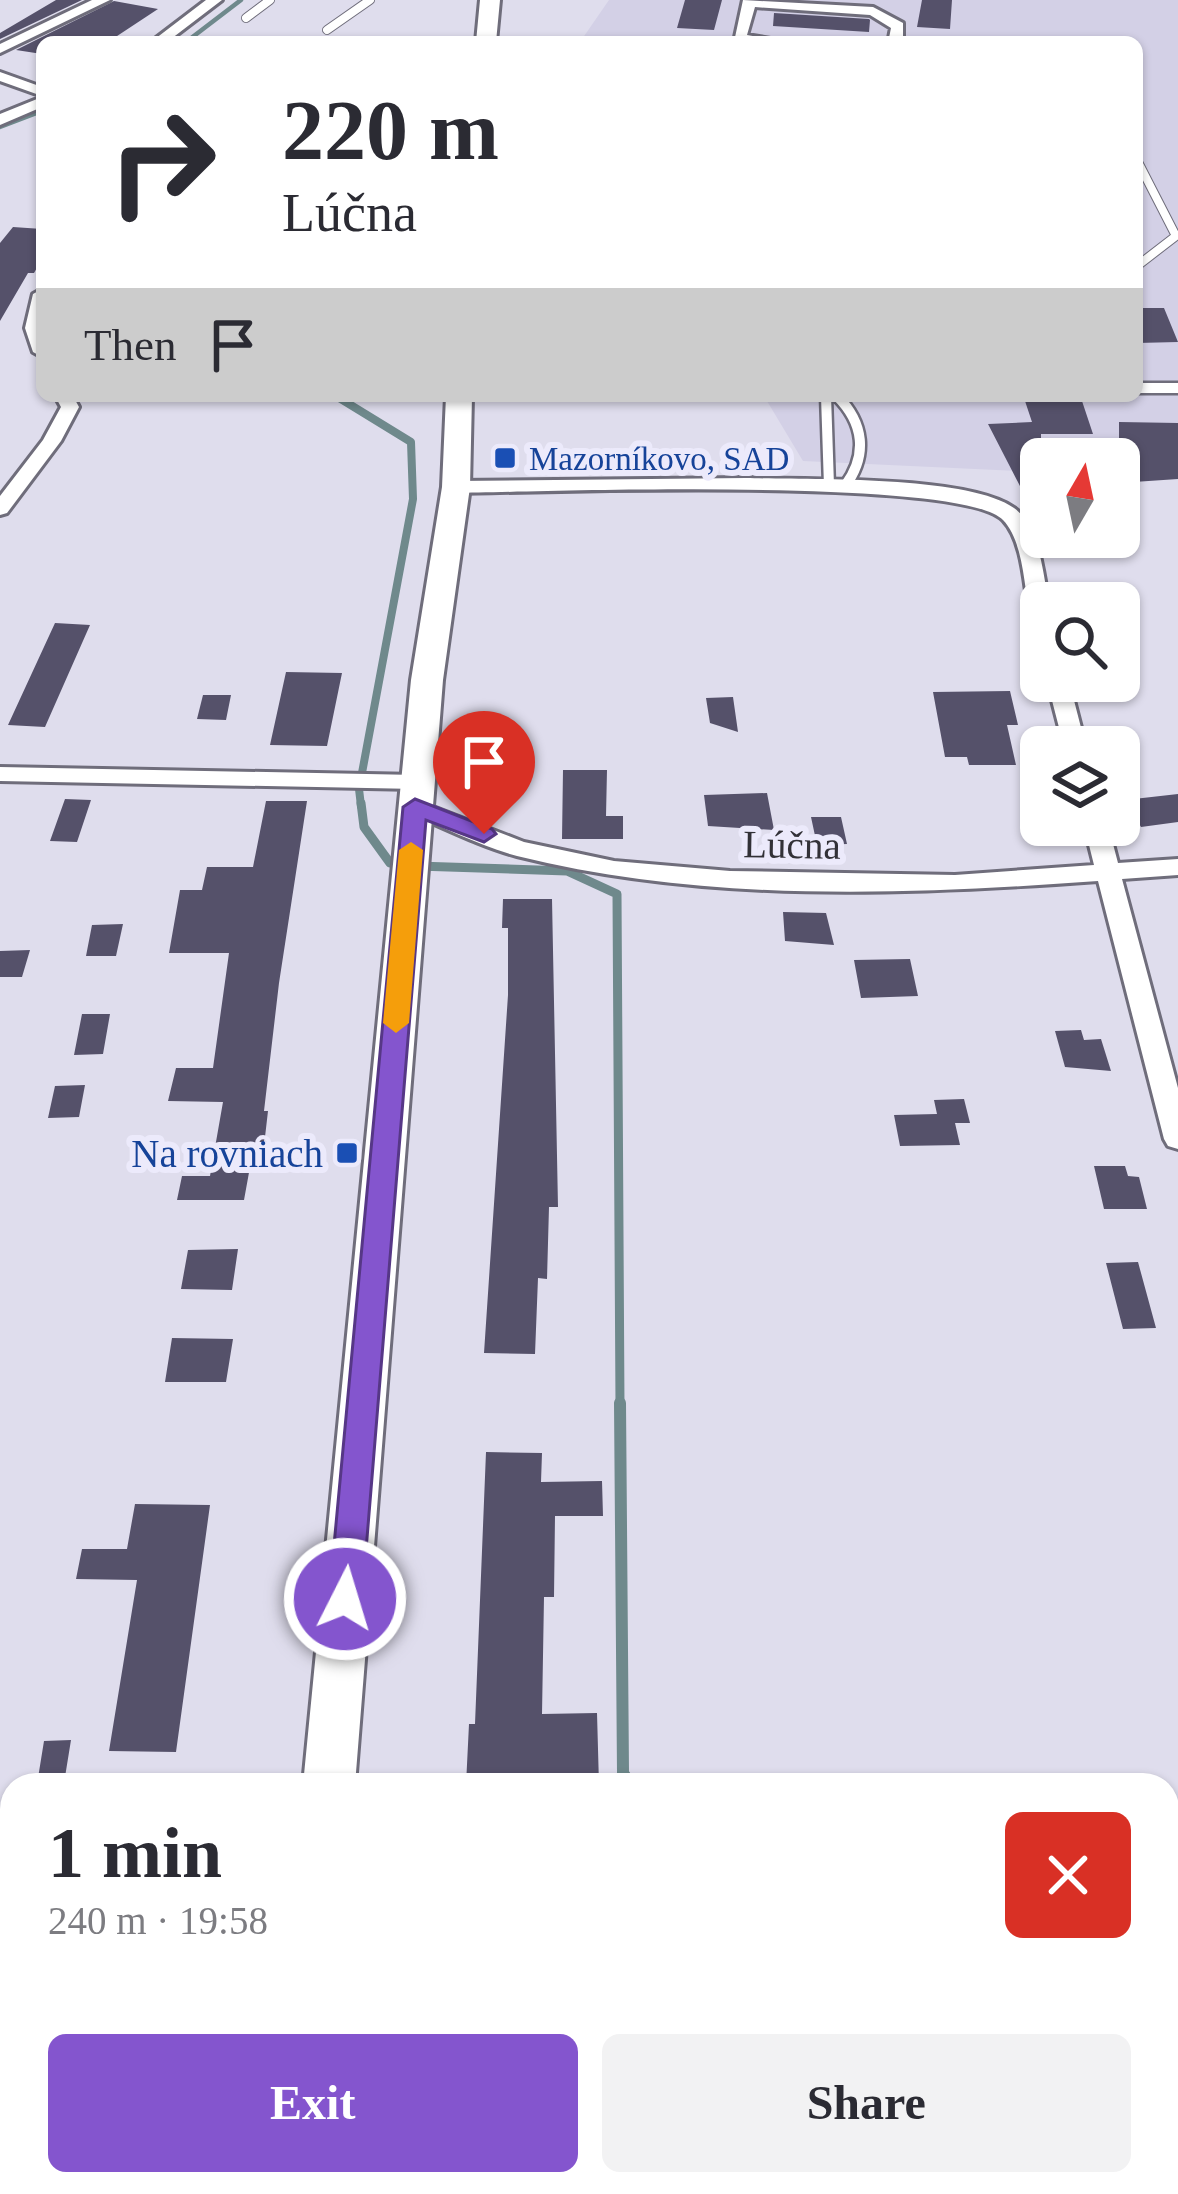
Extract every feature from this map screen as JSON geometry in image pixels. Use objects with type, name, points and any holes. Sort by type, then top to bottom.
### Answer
[{"type":"main road","points":[[487,36],[490,0]]},
{"type":"main road","points":[[330,1773],[416,794],[427,680],[456,487],[459,402]]},
{"type":"street","points":[[0,49],[103,0]]},
{"type":"street","points":[[166,36],[215,0]]},
{"type":"street","points":[[740,36],[749,1],[873,11],[898,26],[897,36]]},
{"type":"street","points":[[0,76],[36,94]]},
{"type":"street","points":[[0,120],[36,100]]},
{"type":"street","points":[[0,509],[52,441],[70,407],[67,402]]},
{"type":"street","points":[[456,487],[837,486],[976,496],[1004,509],[1018,526],[1032,582]]},
{"type":"street","points":[[0,774],[416,794]]},
{"type":"street","name":"Lúčna","points":[[416,794],[518,848],[614,869],[730,880],[955,883],[1178,867]]},
{"type":"street","points":[[1101,846],[1176,1127]]},
{"type":"lane","points":[[246,18],[270,0]]},
{"type":"lane","points":[[327,31],[370,0]]},
{"type":"lane","points":[[1143,172],[1176,236],[1143,261]]},
{"type":"lane","points":[[1143,388],[1178,388]]},
{"type":"lane","points":[[827,402],[837,486],[861,468],[854,410],[844,402]]},
{"type":"shaded area","points":[[609,0],[1178,0],[1178,475],[1140,465],[1140,438],[1020,438],[1020,471],[803,461],[768,402],[1143,402],[1143,36],[584,36]]},
{"type":"building","points":[[56,0],[82,0],[0,39],[0,33]]},
{"type":"building","points":[[685,0],[722,0],[714,30],[677,28]]},
{"type":"building","points":[[922,0],[952,0],[950,29],[917,27]]},
{"type":"building","points":[[114,1],[158,9],[117,36],[44,36]]},
{"type":"building","points":[[774,13],[869,19],[869,32],[773,26]]},
{"type":"building","points":[[36,40],[36,53],[16,50]]},
{"type":"building","points":[[13,227],[36,229],[36,270],[28,273],[0,321],[0,243]]},
{"type":"building","points":[[1143,308],[1164,308],[1178,342],[1143,343]]},
{"type":"building","points":[[1025,402],[1082,402],[1093,434],[1020,438],[1020,486],[988,424],[1032,422]]},
{"type":"building","points":[[1119,422],[1178,423],[1178,479],[1140,482],[1140,438],[1119,438]]},
{"type":"building","points":[[55,623],[90,625],[45,727],[8,725]]},
{"type":"building","points":[[286,672],[342,673],[327,746],[270,745]]},
{"type":"building","points":[[1010,691],[1018,725],[1007,725],[1016,765],[969,765],[967,757],[945,757],[933,692]]},
{"type":"building","points":[[203,695],[231,695],[226,720],[197,719]]},
{"type":"building","points":[[733,697],[738,732],[710,723],[706,698]]},
{"type":"building","points":[[563,770],[607,770],[606,816],[623,816],[623,839],[562,839]]},
{"type":"building","points":[[767,793],[774,830],[708,826],[704,795]]},
{"type":"building","points":[[1178,794],[1178,822],[1141,827],[1140,798]]},
{"type":"building","points":[[65,799],[91,800],[77,842],[50,841]]},
{"type":"building","points":[[266,801],[307,801],[279,983],[265,1137],[260,1156],[252,1156],[244,1200],[177,1200],[182,1176],[210,1176],[223,1102],[168,1101],[176,1068],[213,1068],[229,953],[169,953],[180,890],[202,890],[207,867],[253,867]]},
{"type":"building","points":[[811,817],[841,817],[847,844],[817,845]]},
{"type":"building","points":[[503,899],[552,899],[558,1207],[549,1207],[547,1279],[538,1278],[535,1354],[484,1353],[508,995]]},
{"type":"building","points":[[783,912],[826,913],[834,945],[785,941]]},
{"type":"building","points":[[123,924],[116,956],[86,956],[92,925]]},
{"type":"building","points":[[30,950],[22,977],[0,977],[0,951]]},
{"type":"building","points":[[910,959],[918,996],[861,998],[854,960]]},
{"type":"building","points":[[82,1014],[110,1014],[103,1054],[74,1055]]},
{"type":"building","points":[[1081,1030],[1084,1040],[1101,1039],[1111,1071],[1065,1067],[1055,1031]]},
{"type":"building","points":[[85,1085],[79,1117],[48,1118],[55,1086]]},
{"type":"building","points":[[964,1099],[970,1123],[955,1123],[960,1145],[900,1146],[894,1115],[937,1114],[934,1100]]},
{"type":"building","points":[[1094,1166],[1125,1166],[1128,1176],[1139,1177],[1147,1209],[1104,1209]]},
{"type":"building","points":[[238,1249],[232,1290],[181,1289],[188,1250]]},
{"type":"building","points":[[1138,1262],[1156,1328],[1123,1329],[1106,1263]]},
{"type":"building","points":[[172,1338],[233,1339],[226,1382],[165,1382]]},
{"type":"building","points":[[486,1452],[542,1453],[541,1482],[602,1481],[603,1516],[555,1516],[554,1597],[544,1597],[542,1714],[597,1713],[599,1773],[467,1773],[469,1724],[475,1724]]},
{"type":"building","points":[[135,1504],[210,1505],[176,1752],[109,1751],[137,1580],[76,1579],[82,1549],[127,1549]]},
{"type":"building","points":[[71,1740],[66,1773],[39,1773],[44,1741]]},
{"type":"waterway","points":[[194,36],[241,0]]},
{"type":"waterway","points":[[0,127],[36,113]]},
{"type":"waterway","points":[[346,402],[411,442],[413,499],[359,789],[361,806]]},
{"type":"waterway","points":[[361,803],[364,827],[390,863],[400,864]]},
{"type":"waterway","points":[[417,866],[567,871],[617,894],[620,1406]]},
{"type":"waterway","points":[[620,1403],[623,1773]]},
{"type":"slow traffic","points":[[396,1023],[411,850]]},
{"type":"place","name":"Mazorníkovo, SAD","points":[[505,458]]},
{"type":"place","name":"Na rovniach","points":[[347,1153]]},
{"type":"route","points":[[345,1599],[415,807],[484,834]]}]
